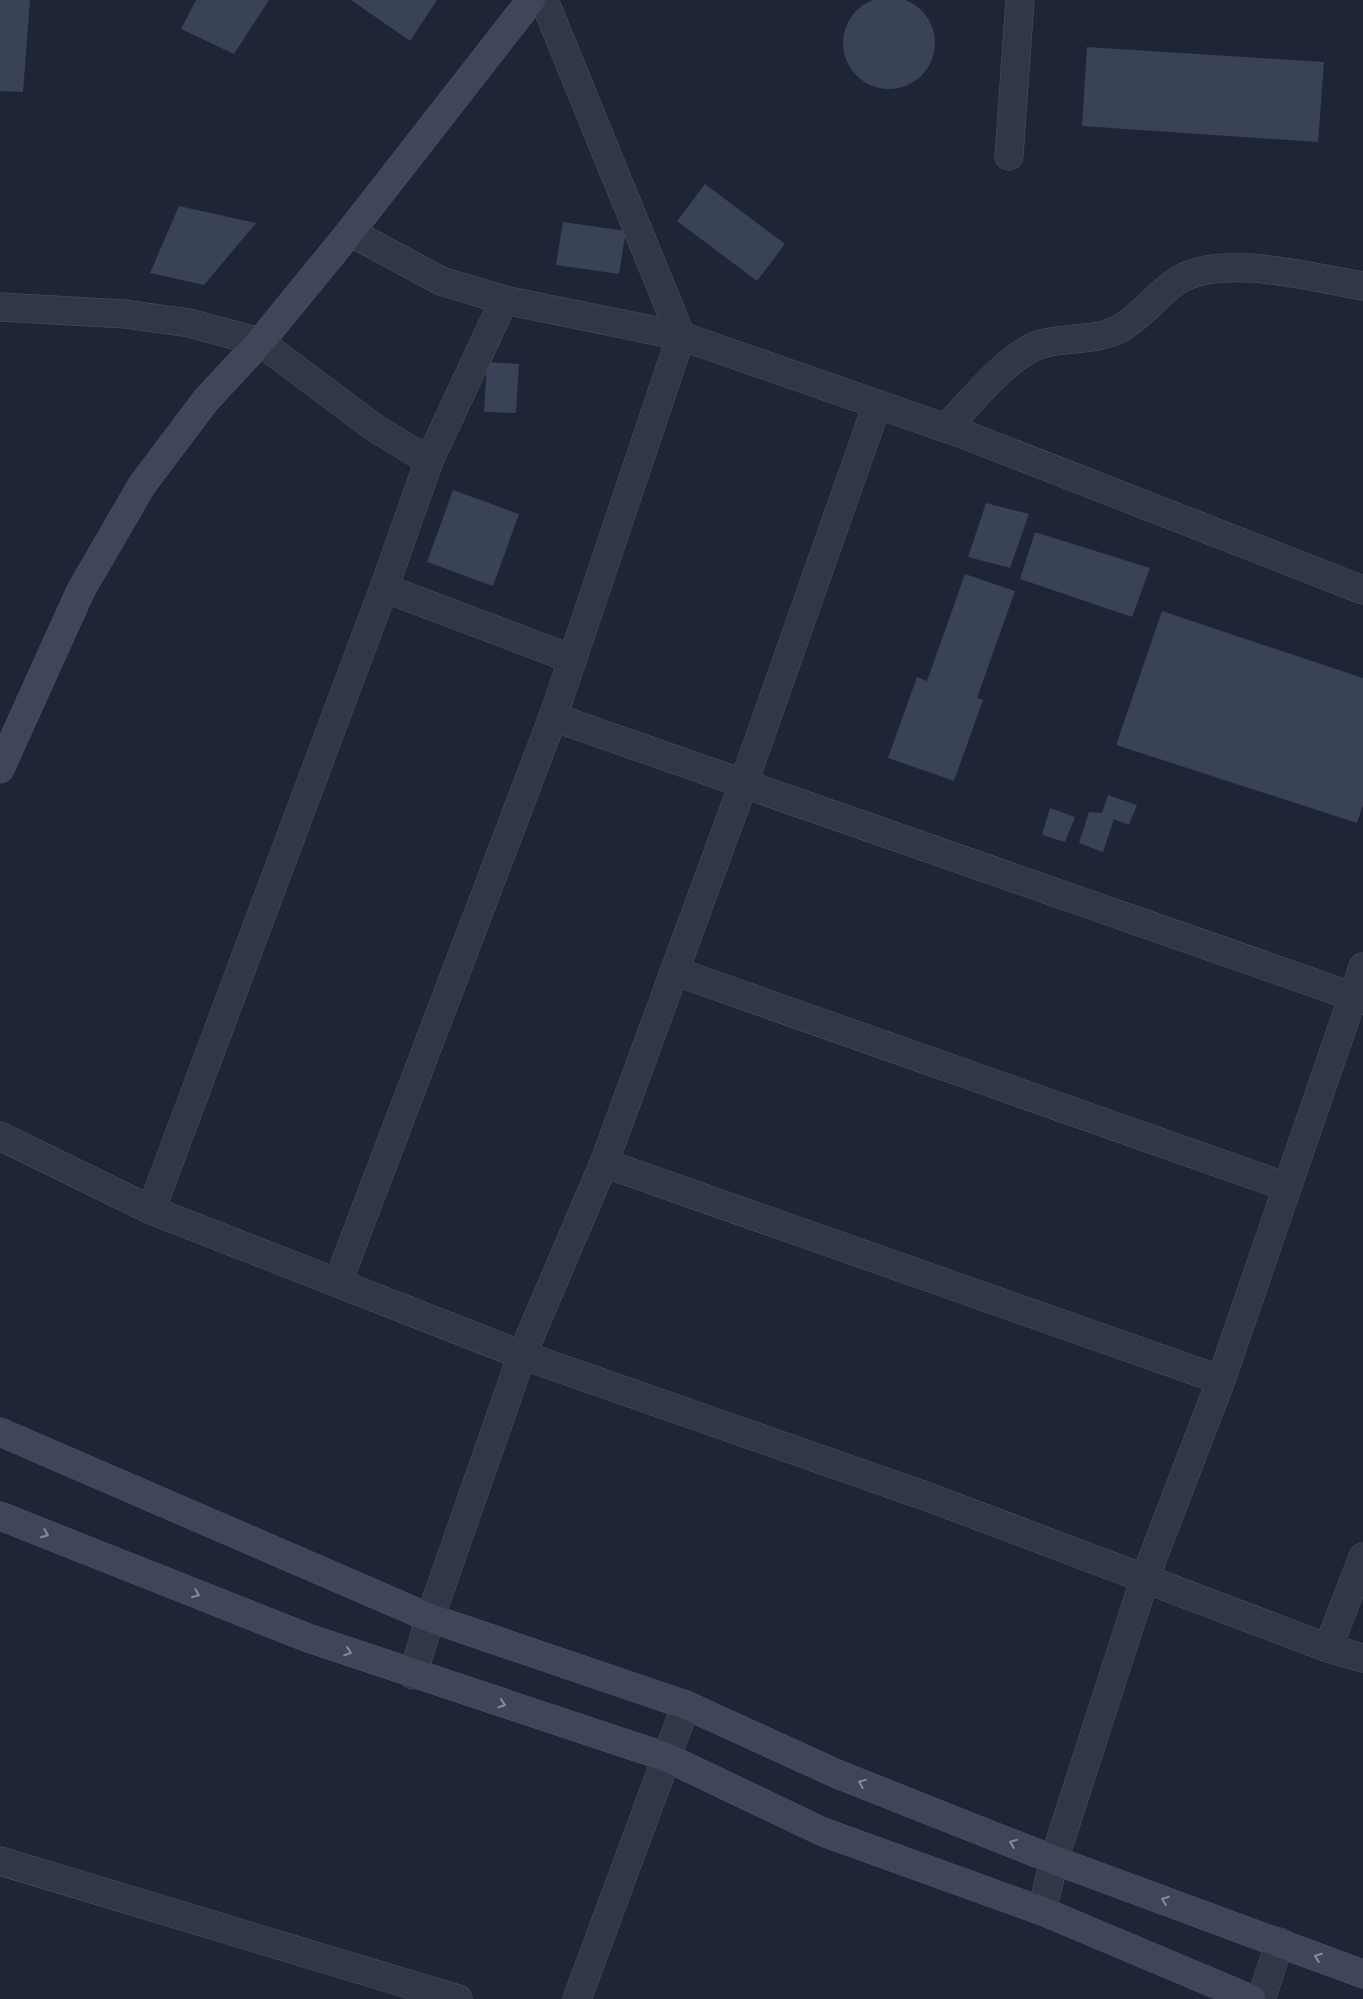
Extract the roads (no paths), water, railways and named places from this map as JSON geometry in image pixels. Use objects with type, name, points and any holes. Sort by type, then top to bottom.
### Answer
[{"type":"street","points":[[0,769],[81,590],[142,485],[206,400],[260,342],[350,232],[531,0]]},
{"type":"street","points":[[338,1282],[553,717],[681,336],[544,0]]},
{"type":"street","points":[[1009,156],[1020,0]]},
{"type":"street","points":[[350,232],[441,281],[504,300],[681,336],[946,428],[1363,590]]},
{"type":"street","points":[[946,428],[1017,356],[1039,344],[1102,335],[1119,329],[1178,280],[1212,267],[1263,270],[1363,286]]},
{"type":"street","points":[[151,1210],[384,588],[429,461],[504,300]]},
{"type":"street","points":[[0,307],[125,314],[189,323],[260,342],[375,428],[429,461]]},
{"type":"street","points":[[413,1674],[430,1618],[522,1355],[604,1163],[744,782],[877,405]]},
{"type":"street","points":[[384,588],[572,659]]},
{"type":"street","points":[[553,717],[744,782],[1357,998]]},
{"type":"street","points":[[1042,1912],[1054,1860],[1145,1578],[1221,1380],[1287,1187],[1357,998],[1363,967]]},
{"type":"street","points":[[674,971],[1287,1187]]},
{"type":"street","points":[[0,1136],[151,1210],[522,1355],[931,1498],[1328,1648],[1363,1658]]},
{"type":"street","points":[[604,1163],[1221,1380]]},
{"type":"street","points":[[0,1432],[430,1618],[686,1705],[838,1774],[1054,1860],[1363,1974]]},
{"type":"street","points":[[0,1516],[308,1638],[666,1757],[824,1832],[1042,1912],[1251,1999]]},
{"type":"street","points":[[1328,1648],[1363,1556]]},
{"type":"street","points":[[577,1999],[686,1705]]},
{"type":"street","points":[[0,1861],[458,1999]]},
{"type":"street","points":[[1261,1999],[1280,1942]]}]
